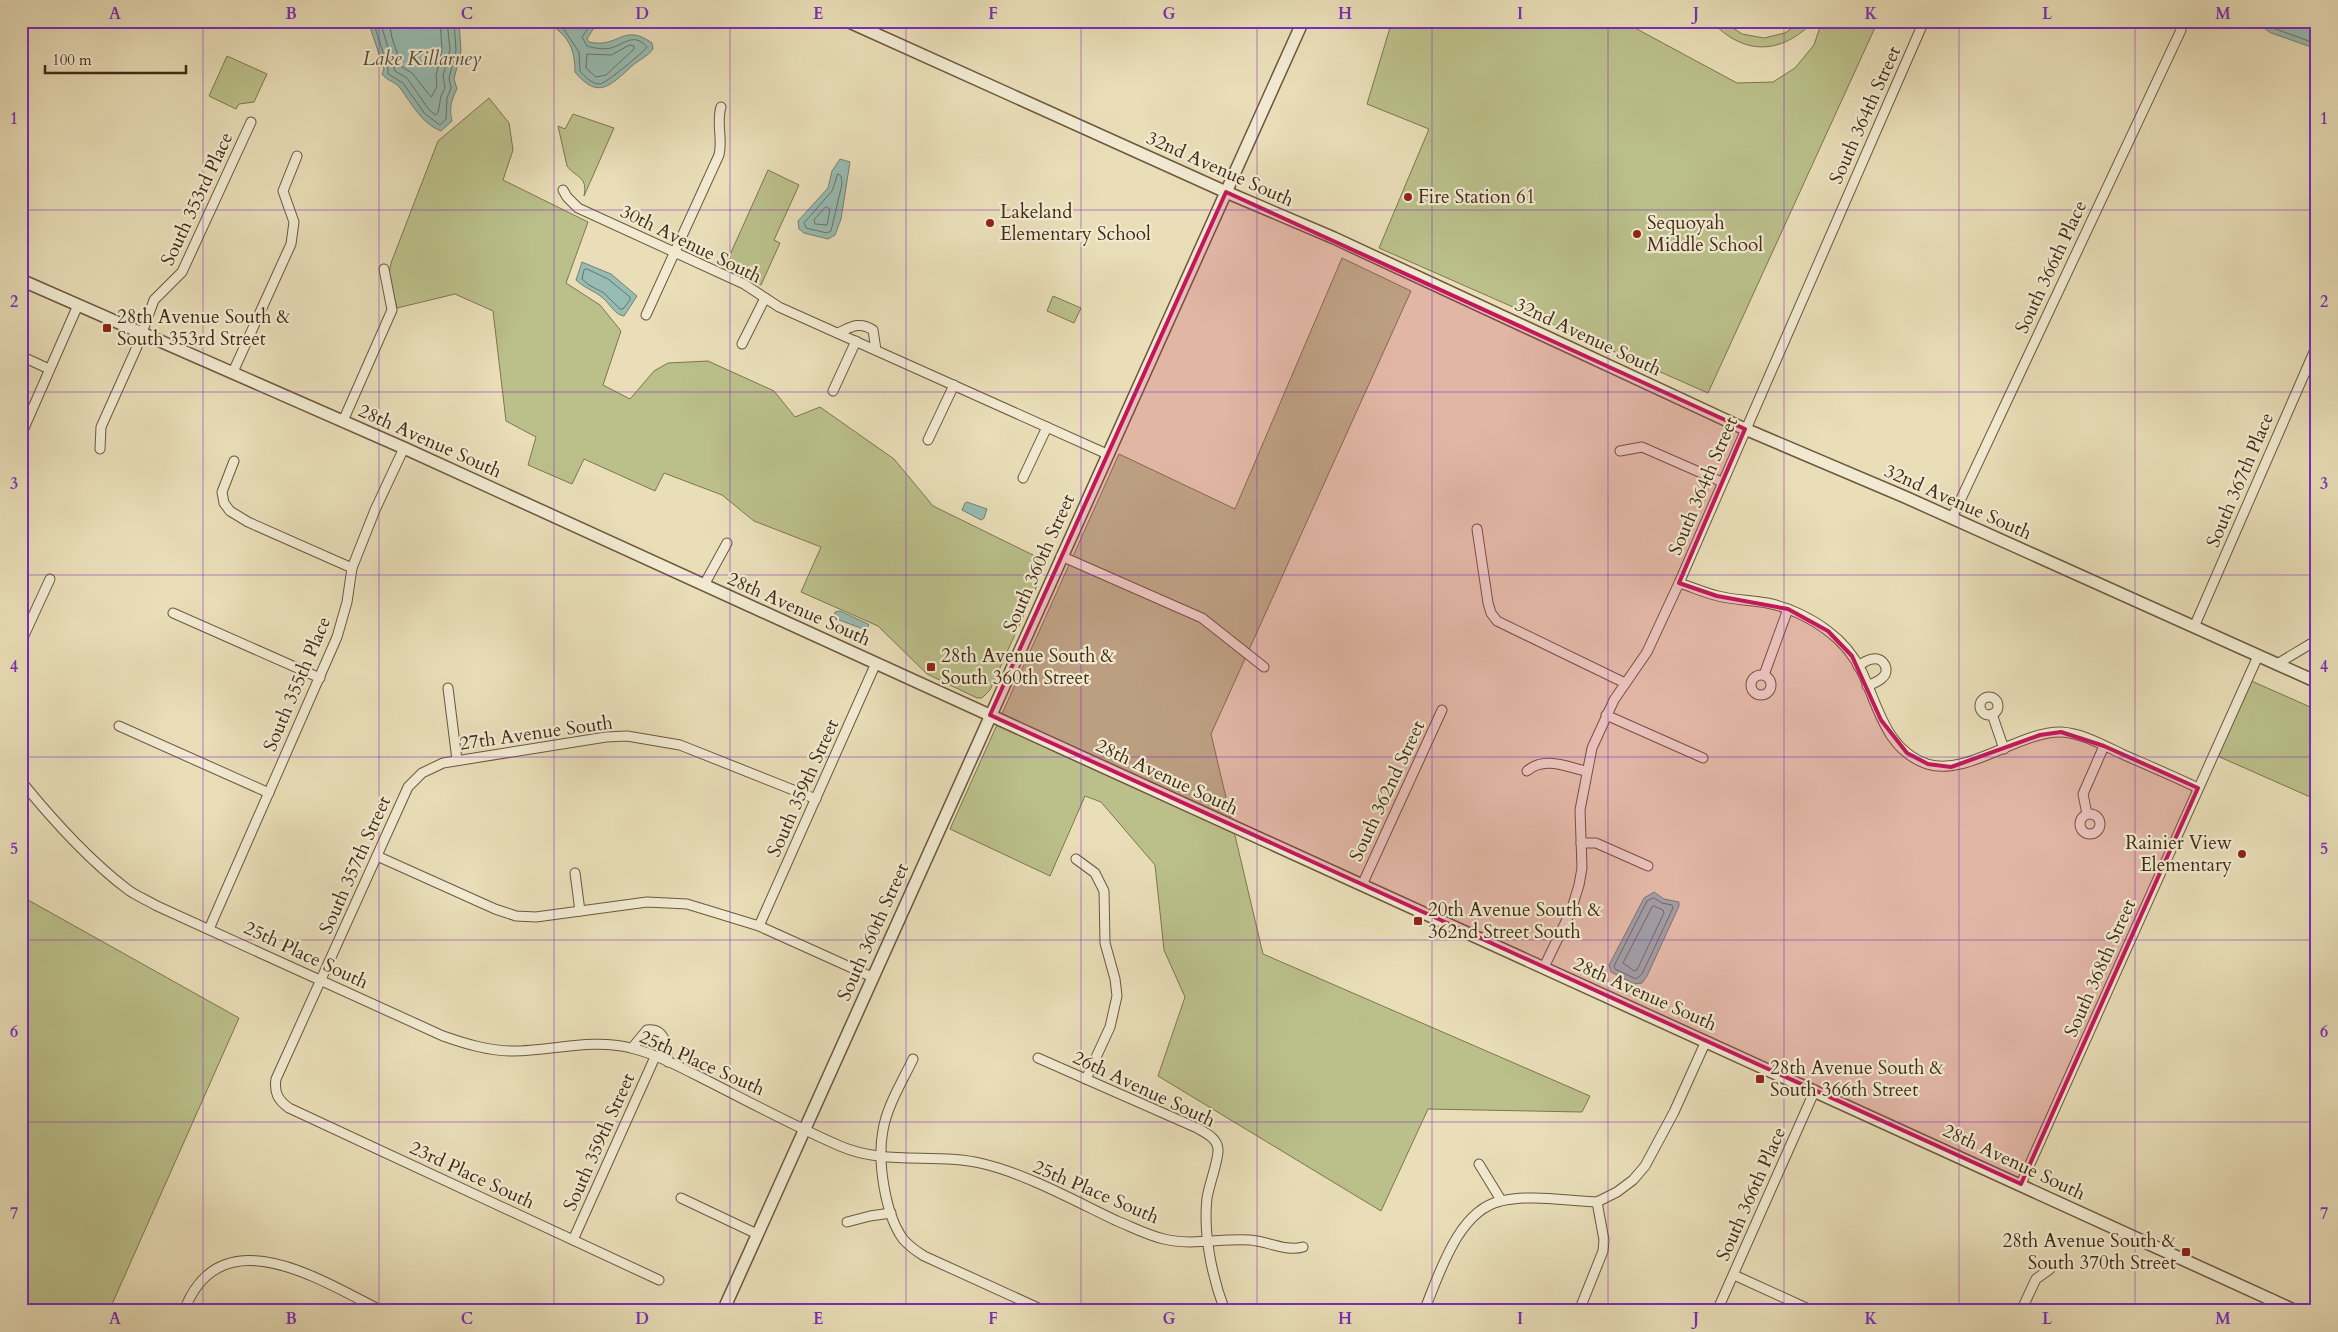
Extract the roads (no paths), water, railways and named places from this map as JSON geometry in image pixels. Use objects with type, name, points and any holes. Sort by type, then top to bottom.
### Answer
[{"type":"street","name":"32nd Avenue South","points":[[847,21],[1350,246],[1745,429],[1952,518],[2317,682]]},
{"type":"street","name":"South 360th Street","points":[[723,1311],[1303,21]]},
{"type":"street","name":"South 364th Street","points":[[1544,967],[1576,898],[1582,868],[1580,810],[1586,771],[1592,748],[1606,714],[1647,652],[1679,583],[1924,21]]},
{"type":"street","name":"South 366th Place","points":[[1952,518],[2181,30]]},
{"type":"street","points":[[646,315],[719,155],[721,145],[719,124],[721,107]]},
{"type":"street","name":"South 353rd Place","points":[[100,449],[101,427],[136,349],[157,296],[176,281],[182,272],[251,122]]},
{"type":"street","points":[[233,372],[293,238],[294,222],[283,191],[297,156]]},
{"type":"street","name":"30th Avenue South","points":[[563,190],[567,198],[578,208],[744,284],[779,307],[1107,454]]},
{"type":"street","points":[[343,421],[392,310],[384,269]]},
{"type":"street","name":"28th Avenue South","points":[[21,280],[404,448],[2296,1311]]},
{"type":"street","points":[[742,344],[765,298]]},
{"type":"street","points":[[21,435],[78,305]]},
{"type":"street","points":[[838,333],[858,324],[866,326],[873,330],[876,350]]},
{"type":"street","points":[[833,391],[856,341]]},
{"type":"street","name":"South 367th Place","points":[[2194,627],[2317,345]]},
{"type":"street","points":[[21,356],[49,369]]},
{"type":"street","points":[[928,440],[954,385]]},
{"type":"street","points":[[1023,478],[1047,427]]},
{"type":"street","points":[[1620,451],[1628,448],[1642,447],[1722,482]]},
{"type":"street","name":"South 355th Place","points":[[209,929],[320,678],[342,620],[352,568],[375,510],[404,448]]},
{"type":"street","points":[[234,461],[222,492],[224,503],[230,511],[243,520],[352,568]]},
{"type":"street","points":[[1477,529],[1488,603],[1497,621],[1625,684]]},
{"type":"street","points":[[704,585],[727,543]]},
{"type":"street","points":[[1062,556],[1202,618],[1264,667]]},
{"type":"street","points":[[21,642],[50,580]]},
{"type":"street","points":[[1679,583],[1717,596],[1768,603],[1788,609],[1810,619],[1828,631],[1844,644],[1858,666],[1888,732],[1907,753],[1928,764],[1950,766],[2004,749],[2040,735],[2061,732],[2079,736],[2104,746],[2198,788]]},
{"type":"street","points":[[1764,675],[1788,609]]},
{"type":"street","points":[[173,613],[320,678]]},
{"type":"street","points":[[2277,664],[2317,640]]},
{"type":"street","name":"South 368th Street","points":[[2021,1184],[2258,656]]},
{"type":"street","points":[[1858,666],[1875,658],[1886,666],[1883,678],[1867,686]]},
{"type":"street","name":"South 359th Street","points":[[759,926],[876,663]]},
{"type":"street","points":[[448,688],[457,760]]},
{"type":"street","name":"South 362nd Street","points":[[1362,885],[1442,710]]},
{"type":"street","points":[[1606,714],[1703,758]]},
{"type":"street","points":[[1992,714],[2004,749]]},
{"type":"street","points":[[119,726],[269,793]]},
{"type":"street","name":"27th Avenue South","points":[[408,787],[422,773],[438,765],[457,760],[606,737],[627,736],[680,745],[816,799]]},
{"type":"street","points":[[2087,814],[2083,794],[2104,746]]},
{"type":"street","points":[[1528,771],[1533,766],[1544,763],[1586,771]]},
{"type":"street","name":"25th Place South","points":[[21,781],[101,867],[128,890],[209,929],[322,979],[420,1027],[479,1048],[516,1051],[574,1045],[614,1045],[632,1048],[668,1062],[849,1150],[882,1157],[957,1159],[986,1164],[1147,1234],[1172,1240],[1248,1240],[1290,1248],[1303,1247]]},
{"type":"street","name":"South 357th Street","points":[[276,1094],[275,1084],[278,1074],[408,787]]},
{"type":"street","points":[[1581,843],[1596,843],[1648,866]]},
{"type":"street","points":[[377,856],[507,914],[536,917],[630,903],[668,901],[687,904],[759,926],[872,977]]},
{"type":"street","points":[[1076,859],[1095,874],[1104,891],[1105,942],[1115,979],[1117,996],[1110,1027],[1086,1079]]},
{"type":"street","points":[[575,873],[580,911]]},
{"type":"street","points":[[632,1048],[647,1030],[657,1031],[666,1040],[668,1062]]},
{"type":"street","points":[[1424,1311],[1454,1244],[1466,1225],[1479,1211],[1501,1200],[1536,1199],[1597,1202],[1617,1192],[1633,1180],[1645,1166],[1674,1112],[1706,1041]]},
{"type":"street","name":"South 359th Street","points":[[573,1240],[655,1057]]},
{"type":"street","name":"26th Avenue South","points":[[1038,1058],[1207,1134],[1218,1147],[1207,1198],[1209,1241]]},
{"type":"street","points":[[912,1059],[885,1122],[882,1157],[887,1199],[891,1213],[903,1238],[919,1253],[1040,1310]]},
{"type":"street","name":"South 366th Place","points":[[1717,1311],[1815,1090]]},
{"type":"street","name":"23rd Place South","points":[[276,1094],[284,1104],[299,1113],[660,1280]]},
{"type":"street","points":[[1479,1164],[1501,1200]]},
{"type":"street","points":[[681,1198],[757,1234]]},
{"type":"street","points":[[1579,1311],[1603,1251],[1604,1240],[1597,1202]]},
{"type":"street","points":[[847,1222],[891,1213]]},
{"type":"street","points":[[1209,1241],[1213,1267],[1225,1311]]},
{"type":"street","points":[[184,1311],[189,1297],[198,1282],[216,1267],[238,1260],[256,1261],[307,1273],[382,1311]]},
{"type":"street","points":[[2021,1311],[2036,1279],[2050,1269]]},
{"type":"street","points":[[1734,1275],[1813,1311]]},
{"type":"street","points":[[2267,1311],[2272,1299]]},
{"type":"water","name":"Lake Killarney","points":[[368,21],[459,21],[461,51],[454,79],[457,89],[451,105],[452,121],[441,131],[422,118],[398,86],[382,74],[384,69]]},
{"type":"water","points":[[546,21],[598,21],[587,39],[589,42],[607,42],[627,35],[634,35],[652,43],[653,49],[610,84],[597,88],[583,81],[575,72],[570,45],[563,35]]},
{"type":"water","points":[[2254,21],[2317,21],[2317,49],[2271,33]]},
{"type":"water","points":[[840,159],[850,162],[841,219],[835,235],[828,239],[804,233],[799,229],[798,221],[828,188],[832,171]]},
{"type":"water","points":[[582,262],[611,274],[637,296],[624,316],[615,311],[606,300],[576,280]]},
{"type":"water","points":[[967,502],[987,509],[984,518],[981,520],[962,510]]},
{"type":"water","points":[[840,611],[869,625],[866,629],[863,629],[834,618],[835,612]]},
{"type":"water","points":[[1654,892],[1664,899],[1679,902],[1679,906],[1647,976],[1642,983],[1634,984],[1611,972],[1609,965],[1644,898]]},
{"type":"place","name":"Fire Station 61","points":[[1408,197]]},
{"type":"place","name":"Lakeland Elementary School","points":[[990,223]]},
{"type":"place","name":"Sequoyah Middle School","points":[[1637,234]]},
{"type":"place","name":"28th Avenue South & South 353rd Street","points":[[107,328]]},
{"type":"place","name":"28th Avenue South & South 360th Street","points":[[931,667]]},
{"type":"place","name":"Rainier View Elementary","points":[[2242,854]]},
{"type":"place","name":"20th Avenue South & 362nd Street South","points":[[1418,921]]},
{"type":"place","name":"28th Avenue South & South 366th Street","points":[[1760,1079]]},
{"type":"place","name":"28th Avenue South & South 370th Street","points":[[2186,1252]]}]
